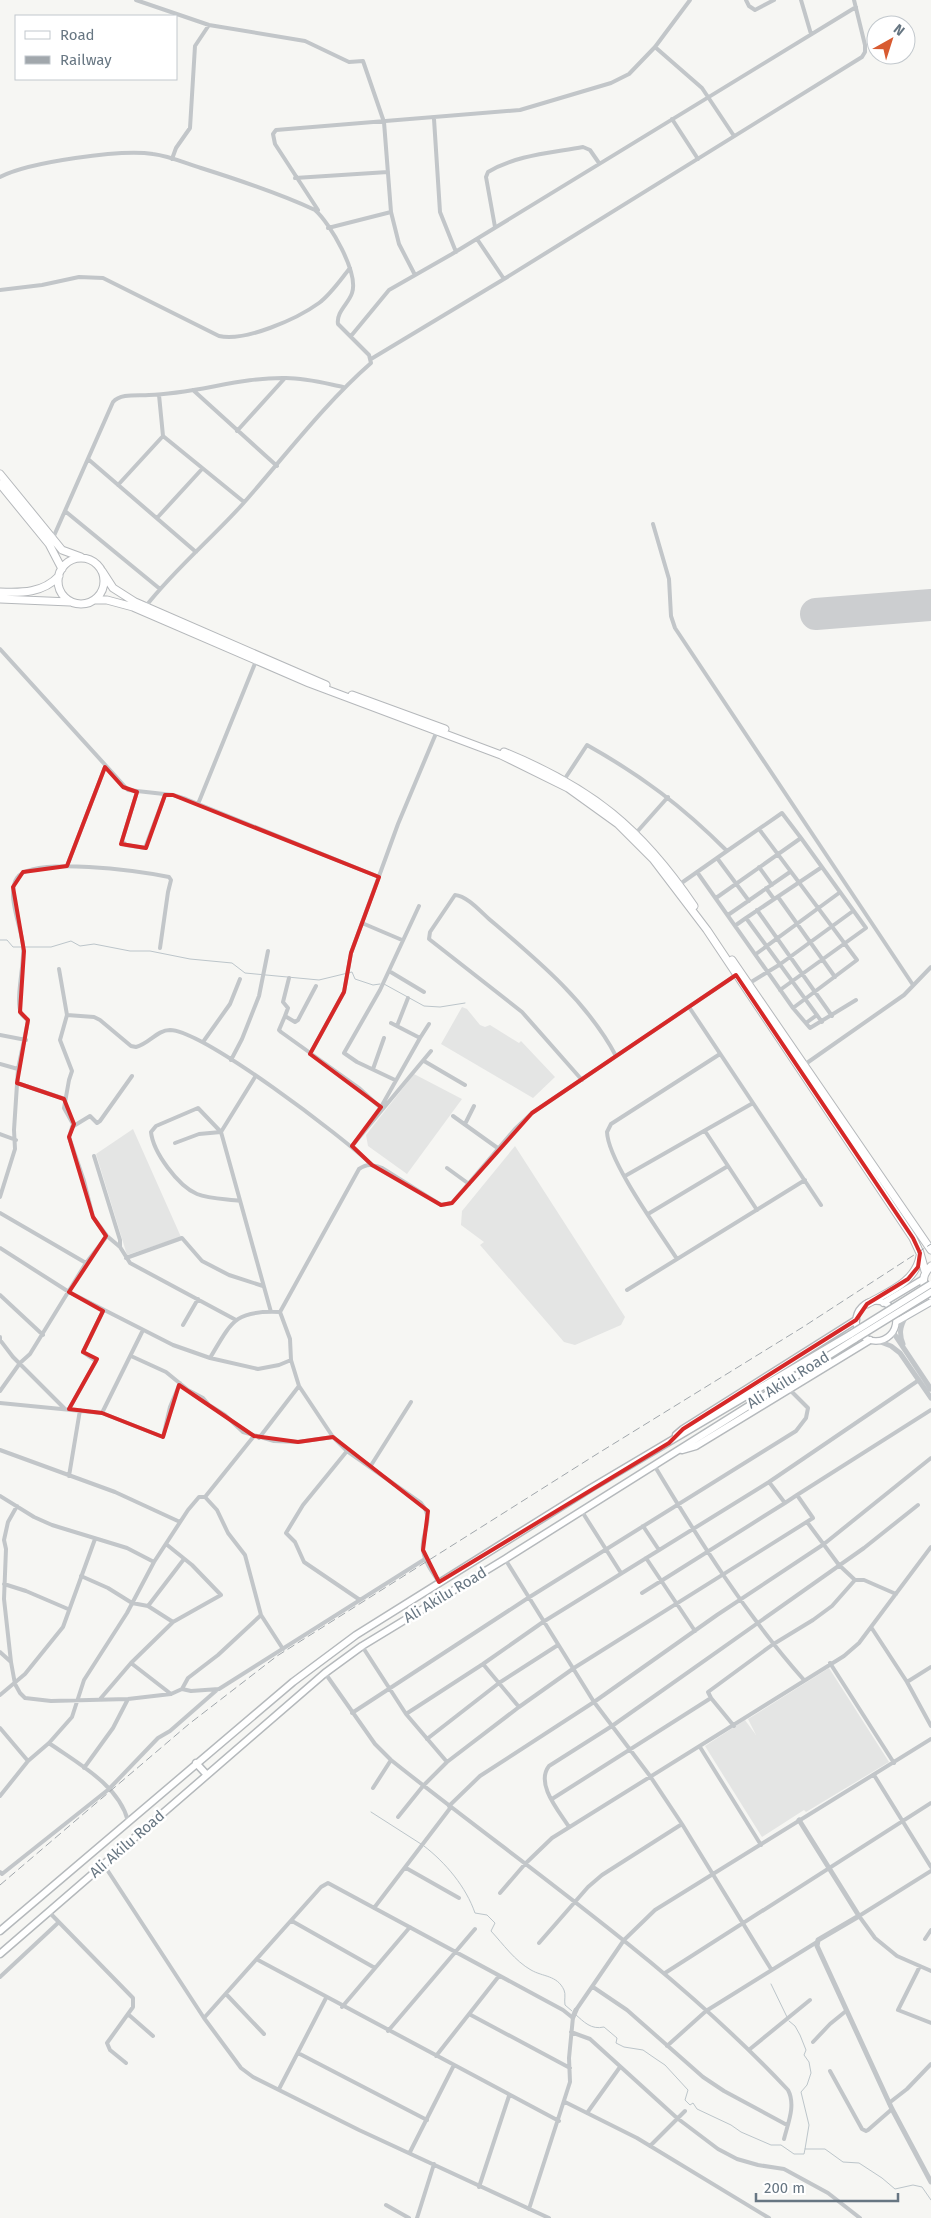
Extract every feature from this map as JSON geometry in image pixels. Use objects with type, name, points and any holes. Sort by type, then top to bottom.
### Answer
[{"type":"highway","points":[[0,474],[52,539],[67,554],[91,560],[109,583],[119,592],[146,606],[317,681],[520,758],[564,780],[599,802],[636,833],[680,884],[930,1248]]},
{"type":"highway","points":[[0,484],[49,544],[60,572],[61,591],[72,602],[79,604]]},
{"type":"highway","points":[[0,592],[31,591],[47,585],[67,563],[75,559],[84,558]]},
{"type":"highway","points":[[94,600],[103,587],[102,572]]},
{"type":"highway","points":[[0,599],[56,600],[79,604],[94,600],[107,600],[132,606],[256,661],[501,755],[568,788],[618,824],[641,846],[707,930],[912,1238],[920,1253],[926,1290],[931,1296]]},
{"type":"highway","points":[[867,1304],[914,1274],[918,1267],[920,1253]]},
{"type":"highway","points":[[924,1275],[931,1266]]},
{"type":"main road","points":[[883,1302],[924,1275]]},
{"type":"main road","name":"Ali Akilu Road","points":[[0,1954],[325,1673],[362,1646],[654,1465],[853,1337],[931,1284]]},
{"type":"main road","name":"Ali Akilu Road","points":[[0,1931],[196,1763],[318,1662],[356,1635],[439,1582],[669,1442],[931,1292]]},
{"type":"main road","points":[[875,1301],[883,1302],[895,1314],[896,1322],[893,1332],[889,1338],[878,1341],[870,1340],[862,1336],[858,1329],[856,1320],[859,1310],[875,1301]]},
{"type":"main road","points":[[896,1322],[931,1302]]},
{"type":"main road","points":[[669,1442],[683,1429],[856,1320]]},
{"type":"main road","points":[[676,1451],[696,1446],[870,1340]]},
{"type":"main road","points":[[196,1763],[207,1776]]},
{"type":"street","points":[[136,0],[209,25],[305,41],[349,62],[363,61],[384,122],[391,212],[399,244],[415,275]]},
{"type":"street","points":[[371,359],[338,324],[337,320],[352,294],[354,286],[350,268],[322,216],[295,178],[275,144],[273,134],[276,130],[434,119],[520,110],[611,83],[629,74],[655,47],[690,0]]},
{"type":"street","points":[[746,0],[749,6],[756,10],[774,0]]},
{"type":"street","points":[[801,0],[811,34]]},
{"type":"street","points":[[146,606],[277,466],[343,387],[370,363],[371,359],[504,279],[862,57],[865,52],[865,45],[854,0]]},
{"type":"street","points":[[351,336],[389,290],[456,252],[856,7]]},
{"type":"street","points":[[172,159],[176,148],[190,128],[195,46],[209,25]]},
{"type":"street","points":[[655,47],[702,88],[734,136]]},
{"type":"street","points":[[434,119],[440,212],[456,252]]},
{"type":"street","points":[[672,119],[698,159]]},
{"type":"street","points":[[496,227],[486,177],[488,172],[522,158],[583,147],[590,150],[599,163]]},
{"type":"street","points":[[0,177],[21,168],[122,153],[149,153],[235,179],[306,206],[322,216]]},
{"type":"street","points":[[295,178],[388,172]]},
{"type":"street","points":[[328,228],[391,212]]},
{"type":"street","points":[[477,239],[504,279]]},
{"type":"street","points":[[0,290],[42,285],[79,277],[103,278],[219,336],[229,338],[244,337],[264,330],[309,309],[321,302],[350,268]]},
{"type":"street","points":[[52,539],[115,400],[124,396],[159,395],[244,382],[285,378],[310,380],[343,387]]},
{"type":"street","points":[[237,431],[285,378]]},
{"type":"street","points":[[193,390],[277,466]]},
{"type":"street","points":[[159,395],[163,436],[244,502]]},
{"type":"street","points":[[118,485],[163,436]]},
{"type":"street","points":[[88,459],[196,552]]},
{"type":"street","points":[[157,518],[202,469]]},
{"type":"street","points":[[65,511],[160,589]]},
{"type":"street","points":[[653,524],[671,588],[671,616],[675,628],[913,985]]},
{"type":"street","points":[[0,649],[123,787],[136,792],[165,794],[198,804],[379,877]]},
{"type":"street","points":[[198,804],[256,661]]},
{"type":"street","points":[[310,1054],[340,1002],[362,923],[398,824],[437,731]]},
{"type":"street","points":[[564,780],[587,745],[628,768],[668,797],[696,820],[727,851]]},
{"type":"street","points":[[68,866],[105,767]]},
{"type":"street","points":[[136,792],[122,841],[126,845],[145,848],[165,794]]},
{"type":"street","points":[[636,833],[668,797]]},
{"type":"street","points":[[680,884],[782,813],[866,928],[780,990]]},
{"type":"street","points":[[759,829],[857,960],[793,1008]]},
{"type":"street","points":[[716,898],[801,838]]},
{"type":"street","points":[[717,858],[749,901]]},
{"type":"street","points":[[0,1197],[11,1166],[16,1140],[14,1130],[18,1069],[26,1040],[28,1021],[20,1012],[24,951],[21,927],[14,899],[13,887],[17,877],[23,872],[41,868],[68,866],[141,872],[171,878],[160,948]]},
{"type":"street","points":[[760,867],[772,885]]},
{"type":"street","points":[[736,925],[822,867]]},
{"type":"street","points":[[697,872],[793,1008],[812,1028],[856,1000]]},
{"type":"street","points":[[728,915],[790,872]]},
{"type":"street","points":[[766,888],[797,924],[835,977]]},
{"type":"street","points":[[756,954],[840,893]]},
{"type":"street","points":[[582,1080],[522,1012],[429,939],[430,932],[455,894],[469,902],[507,934],[568,990],[608,1040],[616,1056]]},
{"type":"street","points":[[395,1080],[357,1062],[344,1053],[382,985],[420,906]]},
{"type":"street","points":[[757,910],[832,1016]]},
{"type":"street","points":[[748,984],[779,965],[853,911]]},
{"type":"street","points":[[746,918],[822,1022]]},
{"type":"street","points":[[362,923],[402,940]]},
{"type":"street","points":[[231,1060],[251,1018],[264,974],[268,951]]},
{"type":"street","points":[[804,1065],[904,995],[931,967]]},
{"type":"street","points":[[59,969],[67,1015],[60,1040],[72,1072],[64,1108],[71,1120],[72,1128],[69,1137],[83,1175],[93,1216],[106,1236],[120,1247],[126,1258],[137,1267],[236,1320]]},
{"type":"street","points":[[389,971],[424,992]]},
{"type":"street","points":[[439,1582],[425,1559],[423,1542],[428,1511],[421,1503],[347,1451],[333,1437],[299,1386],[291,1360],[290,1340],[280,1312],[359,1169],[365,1165],[382,1168],[441,1206],[452,1203],[532,1113],[736,975]]},
{"type":"street","points":[[289,978],[283,1002],[288,1008],[280,1026],[281,1032],[381,1108]]},
{"type":"street","points":[[203,1042],[230,1004],[240,979]]},
{"type":"street","points":[[285,1016],[296,1022],[316,986]]},
{"type":"street","points":[[397,1026],[408,998]]},
{"type":"street","points":[[689,1007],[821,1205]]},
{"type":"street","points":[[67,1015],[94,1017],[131,1046],[136,1047],[164,1030],[180,1032],[203,1042],[352,1146],[372,1165]]},
{"type":"street","points":[[806,1023],[817,1015]]},
{"type":"street","points":[[391,1023],[420,1038]]},
{"type":"street","points":[[381,1108],[395,1080],[429,1024]]},
{"type":"street","points":[[0,1035],[26,1040]]},
{"type":"street","points":[[373,1069],[384,1038]]},
{"type":"street","points":[[352,1146],[381,1108],[431,1051]]},
{"type":"street","points":[[677,1259],[625,1176],[607,1138],[607,1132],[611,1124],[720,1054]]},
{"type":"street","points":[[424,1061],[465,1085]]},
{"type":"street","points":[[0,1064],[18,1069]]},
{"type":"street","points":[[72,1128],[90,1116],[97,1123],[100,1121],[132,1076]]},
{"type":"street","points":[[221,1132],[255,1077]]},
{"type":"street","points":[[17,1083],[65,1099]]},
{"type":"street","points":[[625,1176],[753,1103]]},
{"type":"street","points":[[464,1124],[474,1106]]},
{"type":"street","points":[[240,1201],[199,1195],[186,1187],[153,1146],[151,1132],[156,1126],[198,1108],[221,1132],[271,1312]]},
{"type":"street","points":[[453,1116],[499,1149]]},
{"type":"street","points":[[705,1131],[757,1210]]},
{"type":"street","points":[[175,1143],[199,1134],[221,1132]]},
{"type":"street","points":[[0,1134],[16,1140]]},
{"type":"street","points":[[94,1156],[120,1240],[120,1247]]},
{"type":"street","points":[[648,1214],[728,1166]]},
{"type":"street","points":[[447,1168],[470,1184]]},
{"type":"street","points":[[627,1290],[805,1180]]},
{"type":"street","points":[[0,1213],[86,1264]]},
{"type":"street","points":[[0,1391],[43,1335],[86,1264],[106,1236]]},
{"type":"street","points":[[126,1258],[182,1238],[202,1261],[229,1275],[263,1286]]},
{"type":"street","points":[[0,1248],[69,1292],[103,1311],[174,1344],[210,1358],[258,1369],[279,1365],[291,1360]]},
{"type":"street","points":[[0,1295],[43,1335]]},
{"type":"street","points":[[183,1326],[198,1299]]},
{"type":"street","points":[[67,1408],[96,1361],[83,1352],[103,1311]]},
{"type":"street","points":[[210,1358],[236,1320],[242,1315],[260,1311],[280,1312]]},
{"type":"street","points":[[905,1318],[900,1326],[900,1337],[907,1353]]},
{"type":"street","points":[[102,1413],[143,1330]]},
{"type":"street","points":[[893,1332],[931,1389]]},
{"type":"street","points":[[0,1337],[0,1340],[20,1363],[67,1408]]},
{"type":"street","points":[[878,1341],[896,1349],[931,1398]]},
{"type":"street","points":[[131,1356],[166,1372],[225,1415],[238,1429],[256,1437],[298,1442],[333,1437]]},
{"type":"street","points":[[406,1714],[543,1622],[769,1482],[919,1380]]},
{"type":"street","points":[[0,1403],[67,1408],[102,1413],[163,1437],[170,1407],[180,1383]]},
{"type":"street","points":[[0,1796],[28,1761],[49,1743],[72,1717],[84,1680],[132,1603],[154,1562],[197,1498],[204,1496],[299,1386]]},
{"type":"street","points":[[352,1713],[528,1598],[796,1431],[806,1418],[808,1408],[789,1389]]},
{"type":"street","points":[[370,1467],[411,1402]]},
{"type":"street","points":[[69,1476],[80,1410]]},
{"type":"street","points":[[642,1593],[931,1410]]},
{"type":"street","points":[[0,1450],[115,1492],[180,1522]]},
{"type":"street","points":[[347,1451],[303,1505],[286,1533],[295,1542],[304,1562],[360,1600]]},
{"type":"street","points":[[374,1908],[406,1868],[450,1806],[480,1776],[594,1702],[824,1544],[931,1458]]},
{"type":"street","points":[[654,1465],[692,1529],[756,1623],[772,1645],[804,1680]]},
{"type":"street","points":[[769,1482],[785,1503]]},
{"type":"street","points":[[398,1817],[423,1786],[447,1762],[519,1707],[574,1668],[813,1518],[796,1495]]},
{"type":"street","points":[[0,1496],[52,1525],[127,1548],[154,1562]]},
{"type":"street","points":[[204,1496],[217,1510],[228,1533],[245,1554],[261,1614],[283,1649]]},
{"type":"street","points":[[569,1827],[544,1784],[545,1772],[550,1766],[612,1726],[839,1565],[918,1505]]},
{"type":"street","points":[[17,1506],[8,1522],[4,1540],[6,1549],[4,1584],[11,1662],[15,1684],[25,1698],[51,1701],[128,1699],[171,1694],[182,1689],[188,1678],[218,1654],[261,1614]]},
{"type":"street","points":[[581,1510],[621,1573]]},
{"type":"street","points":[[807,1522],[839,1565],[855,1580],[864,1580],[896,1594]]},
{"type":"street","points":[[643,1526],[659,1550]]},
{"type":"street","points":[[0,1695],[15,1684],[63,1627],[95,1539]]},
{"type":"street","points":[[100,1699],[131,1663],[173,1622],[221,1595],[192,1565],[166,1544]]},
{"type":"street","points":[[500,1893],[546,1843],[569,1827],[844,1656],[859,1643],[931,1547]]},
{"type":"street","points":[[646,1558],[695,1631]]},
{"type":"street","points":[[148,1606],[184,1559]]},
{"type":"street","points":[[0,1872],[2,1874],[109,1789],[158,1738],[170,1731],[219,1689],[425,1559]]},
{"type":"street","points":[[505,1559],[594,1702],[650,1776],[682,1824],[744,1922],[771,1969]]},
{"type":"street","points":[[81,1576],[108,1588],[132,1603],[148,1606],[173,1622]]},
{"type":"street","points":[[734,1726],[708,1692],[772,1645],[832,1606],[855,1580]]},
{"type":"street","points":[[4,1584],[68,1609]]},
{"type":"street","points":[[871,1627],[907,1682],[931,1726]]},
{"type":"street","points":[[427,1739],[499,1683],[558,1645]]},
{"type":"street","points":[[362,1646],[406,1714],[447,1762]]},
{"type":"street","points":[[0,1652],[11,1662]]},
{"type":"street","points":[[131,1663],[171,1694]]},
{"type":"street","points":[[830,1663],[894,1764]]},
{"type":"street","points":[[483,1664],[519,1707]]},
{"type":"street","points":[[907,1682],[931,1666]]},
{"type":"street","points":[[325,1673],[375,1744],[391,1760],[665,1973],[750,2049],[791,2095],[792,2105],[784,2139]]},
{"type":"street","points":[[182,1689],[191,1691],[219,1689]]},
{"type":"street","points":[[552,1799],[711,1698]]},
{"type":"street","points":[[84,1768],[113,1728],[128,1699]]},
{"type":"street","points":[[0,1728],[28,1761]]},
{"type":"street","points":[[529,2209],[570,2082],[573,2017],[624,1940],[655,1910],[799,1820],[894,1764],[931,1739]]},
{"type":"street","points":[[49,1743],[109,1789],[123,1806],[128,1821]]},
{"type":"street","points":[[700,1747],[761,1845]]},
{"type":"street","points":[[373,1788],[391,1760]]},
{"type":"street","points":[[874,1775],[931,1867]]},
{"type":"street","points":[[665,1973],[931,1803]]},
{"type":"street","points":[[799,1820],[859,1916],[875,1938],[904,1960],[931,1971]]},
{"type":"street","points":[[539,1943],[574,1903],[602,1875],[682,1824]]},
{"type":"street","points":[[104,1865],[204,2018],[241,2068],[253,2077],[335,2118],[410,2152],[479,2187],[549,2218]]},
{"type":"street","points":[[406,1868],[459,1898]]},
{"type":"street","points":[[667,2046],[706,2011],[931,1871]]},
{"type":"street","points":[[204,2018],[258,1960],[321,1887],[328,1883],[573,2017]]},
{"type":"street","points":[[49,1912],[132,1998],[134,2007],[107,2043],[110,2050],[126,2063]]},
{"type":"street","points":[[292,1921],[375,1968]]},
{"type":"street","points":[[0,1977],[59,1922]]},
{"type":"street","points":[[342,2007],[410,1927]]},
{"type":"street","points":[[388,2031],[475,1930]]},
{"type":"street","points":[[925,1939],[931,1930]]},
{"type":"street","points":[[817,1942],[846,2011],[889,2103],[931,2182]]},
{"type":"street","points":[[258,1960],[342,2007],[558,2121]]},
{"type":"street","points":[[920,1966],[898,2010],[931,2023]]},
{"type":"street","points":[[436,2056],[499,1976]]},
{"type":"street","points":[[593,1987],[627,2010],[704,2077],[724,2091],[787,2125]]},
{"type":"street","points":[[226,1994],[264,2034]]},
{"type":"street","points":[[279,2089],[326,1998]]},
{"type":"street","points":[[750,2049],[810,2000]]},
{"type":"street","points":[[813,2042],[846,2011]]},
{"type":"street","points":[[469,2014],[570,2068]]},
{"type":"street","points":[[129,2015],[153,2036]]},
{"type":"street","points":[[571,2032],[590,2039],[677,2118],[718,2149],[737,2159],[758,2166],[784,2169],[828,2193],[860,2218]]},
{"type":"street","points":[[298,2053],[427,2120]]},
{"type":"street","points":[[889,2103],[907,2089],[931,2064]]},
{"type":"street","points":[[410,2152],[454,2065]]},
{"type":"street","points":[[587,2113],[620,2067]]},
{"type":"street","points":[[830,2071],[862,2129],[868,2130],[892,2109]]},
{"type":"street","points":[[479,2187],[509,2096]]},
{"type":"street","points":[[565,2102],[650,2146],[769,2218]]},
{"type":"street","points":[[650,2146],[685,2111]]},
{"type":"street","points":[[417,2218],[434,2164]]},
{"type":"street","points":[[386,2204],[409,2218]]},
{"type":"highlighted area","points":[[105,767],[123,787],[137,792],[121,844],[146,848],[165,795],[173,795],[379,877],[351,953],[344,992],[310,1054],[381,1107],[352,1146],[372,1165],[441,1205],[452,1203],[532,1113],[736,975],[913,1238],[920,1253],[918,1267],[908,1279],[867,1304],[856,1320],[683,1429],[669,1443],[439,1582],[423,1550],[428,1511],[333,1437],[298,1442],[254,1436],[179,1385],[163,1437],[102,1413],[69,1409],[97,1359],[83,1352],[103,1311],[69,1292],[106,1236],[93,1217],[69,1137],[74,1124],[64,1099],[17,1083],[28,1020],[20,1012],[24,951],[13,887],[23,872],[67,866]]},
{"type":"shaded area","points":[[462,1007],[467,1009],[480,1025],[485,1027],[490,1025],[519,1043],[521,1041],[555,1077],[533,1098],[441,1044]]},
{"type":"shaded area","points":[[414,1074],[462,1099],[407,1174],[368,1146],[366,1135]]},
{"type":"shaded area","points":[[133,1129],[181,1237],[127,1255],[96,1154]]},
{"type":"shaded area","points":[[515,1146],[625,1317],[621,1325],[575,1345],[564,1342],[480,1245],[484,1242],[461,1225],[462,1211]]},
{"type":"shaded area","points":[[829,1668],[889,1762],[806,1812],[804,1810],[762,1837],[705,1746],[745,1720],[756,1735],[748,1719]]},
{"type":"waterway","points":[[0,940],[7,940],[13,947],[51,947],[71,941],[80,946],[94,944],[130,951],[150,951],[190,959],[232,963],[245,973],[319,980],[352,972],[355,979],[373,985],[380,984]]},
{"type":"waterway","points":[[384,984],[424,1006],[440,1007],[465,1003]]},
{"type":"waterway","points":[[371,1812],[421,1844]]},
{"type":"waterway","points":[[424,1846],[440,1860],[461,1885],[475,1913],[487,1915],[495,1923],[491,1931],[514,1957],[531,1970],[554,1979],[561,1985],[565,1992],[565,2005],[572,2011]]},
{"type":"waterway","points":[[771,1984],[787,2017]]},
{"type":"waterway","points":[[575,2014],[591,2026],[604,2027],[617,2038],[616,2043],[624,2047],[643,2050],[665,2065],[688,2090],[685,2100],[690,2105],[693,2103],[697,2109],[731,2125],[741,2132],[771,2145],[781,2145],[794,2154],[804,2154],[805,2149]]},
{"type":"waterway","points":[[789,2021],[795,2026],[800,2035],[806,2050],[804,2055],[809,2062],[811,2073],[807,2085],[801,2092],[809,2125],[805,2149],[825,2149],[843,2162],[859,2163],[895,2189],[913,2185],[922,2187],[931,2200]]},
{"type":"runway","points":[[816,614],[931,605]]},
{"type":"railway","points":[[0,1885],[189,1724],[277,1656],[597,1454],[803,1327],[931,1244]]}]
